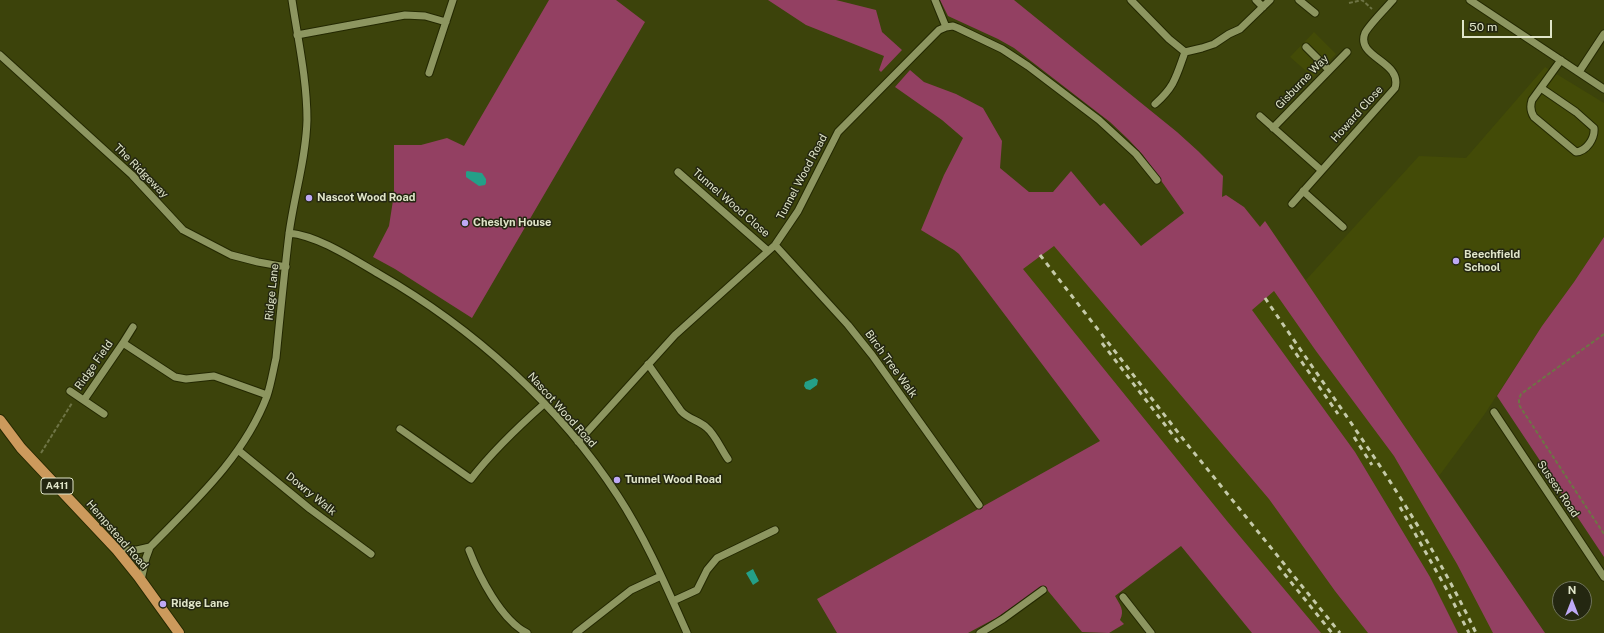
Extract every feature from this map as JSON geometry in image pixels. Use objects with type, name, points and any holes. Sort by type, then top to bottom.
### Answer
[{"type":"main road","name":"Hempstead Road","points":[[0,420],[21,448],[117,550],[141,580],[179,633]]},
{"type":"street","name":"Ridge Lane","points":[[141,580],[150,547],[211,483],[238,450],[250,431],[267,395],[276,358],[289,233],[306,139],[307,101],[292,0]]},
{"type":"street","points":[[429,73],[453,0]]},
{"type":"street","points":[[935,0],[946,27],[953,26],[958,28],[1014,55],[1099,120],[1136,154],[1157,180]]},
{"type":"street","points":[[1131,0],[1169,39],[1185,52]]},
{"type":"street","points":[[1256,0],[1263,7]]},
{"type":"street","points":[[1185,52],[1202,48],[1222,39],[1245,25],[1270,0]]},
{"type":"street","points":[[1299,0],[1315,13]]},
{"type":"street","name":"Howard Close","points":[[1292,204],[1395,88],[1396,80],[1394,72],[1367,50],[1364,42],[1366,31],[1393,0]]},
{"type":"street","points":[[1470,0],[1604,89]]},
{"type":"street","points":[[297,35],[405,15],[425,16],[446,22]]},
{"type":"street","name":"Tunnel Wood Road","points":[[578,442],[680,330],[775,245],[798,211],[838,132],[939,30],[946,27]]},
{"type":"street","points":[[1579,72],[1604,34]]},
{"type":"street","points":[[1306,47],[1329,70]]},
{"type":"street","points":[[1155,104],[1167,93],[1173,84],[1185,52]]},
{"type":"street","name":"Gisburne Way","points":[[1273,128],[1347,52]]},
{"type":"street","name":"The Ridgeway","points":[[0,54],[132,175],[184,230],[231,255],[286,267]]},
{"type":"street","points":[[1541,88],[1576,112],[1594,128],[1594,135],[1584,149],[1576,152],[1534,117],[1531,110],[1532,100],[1561,60]]},
{"type":"street","points":[[1260,116],[1321,170]]},
{"type":"street","name":"Tunnel Wood Close","points":[[678,172],[768,251]]},
{"type":"street","points":[[1303,191],[1343,227]]},
{"type":"street","name":"Nascot Wood Road","points":[[289,233],[299,234],[323,244],[384,277],[423,302],[492,354],[544,404],[578,442],[618,495],[647,547],[688,633]]},
{"type":"street","name":"Birch Tree Walk","points":[[775,245],[848,325],[872,355],[979,505]]},
{"type":"street","name":"Ridge Field","points":[[84,400],[133,327]]},
{"type":"street","name":"Ridge Field","points":[[123,343],[175,377],[186,379],[214,376],[267,395]]},
{"type":"street","points":[[648,364],[686,417],[697,421],[708,428],[728,459]]},
{"type":"street","name":"Ridge Field","points":[[74,393],[104,414]]},
{"type":"street","points":[[400,429],[471,479],[520,426],[544,404]]},
{"type":"street","name":"Sussex Road","points":[[1494,412],[1604,577]]},
{"type":"street","name":"Dowry Walk","points":[[238,450],[310,509],[371,554]]},
{"type":"street","points":[[673,601],[697,590],[710,564],[716,558],[775,530]]},
{"type":"street","points":[[117,550],[138,550],[150,547]]},
{"type":"street","points":[[469,550],[486,586],[508,617],[527,633]]},
{"type":"street","points":[[576,633],[632,590],[661,576]]},
{"type":"street","points":[[980,633],[1003,619],[1043,590]]},
{"type":"street","points":[[1124,597],[1151,633]]},
{"type":"path","points":[[1348,3],[1362,0],[1380,16]]},
{"type":"path","points":[[1604,334],[1521,394],[1519,399],[1519,405],[1604,534]]},
{"type":"path","points":[[45,457],[41,452],[74,393]]},
{"type":"shaded area","points":[[549,0],[616,0],[645,22],[472,318],[395,269],[373,257],[389,226],[394,194],[394,145],[421,145],[447,138],[464,146]]},
{"type":"shaded area","points":[[768,0],[836,0],[876,10],[882,32],[902,50],[881,72],[879,70],[884,56],[806,25]]},
{"type":"shaded area","points":[[940,0],[1014,0],[1177,132],[1223,176],[1222,197],[1226,195],[1244,207],[1260,227],[1265,221],[1545,633],[1493,633],[1457,564],[1394,456],[1316,351],[1274,291],[1252,310],[1355,452],[1430,577],[1458,633],[1368,633],[1335,591],[1269,499],[1054,246],[1023,269],[1227,521],[1321,633],[1252,633],[1181,546],[1115,596],[1122,610],[1120,620],[1124,624],[1109,633],[1082,632],[1044,586],[996,618],[968,633],[837,633],[817,599],[1100,441],[959,254],[921,230],[944,175],[963,138],[942,120],[895,87],[910,70],[924,82],[956,94],[983,108],[1002,141],[1000,168],[1029,192],[1053,192],[1071,171],[1100,206],[1104,203],[1141,246],[1184,213],[1143,155],[1110,122],[1014,48],[948,16]]},
{"type":"shaded area","points":[[1314,32],[1336,54],[1313,77],[1290,57]]},
{"type":"shaded area","points":[[1545,67],[1604,103],[1604,237],[1542,326],[1484,415],[1439,476],[1544,633],[1252,633],[992,225],[1016,208],[1146,299],[1244,207],[1260,226],[1265,221],[1306,280],[1419,156],[1466,158]]},
{"type":"shaded area","points":[[1604,237],[1604,557],[1497,396],[1542,326]]},
{"type":"water","points":[[467,171],[482,173],[486,179],[485,185],[479,186],[466,177]]},
{"type":"water","points":[[815,378],[818,380],[817,385],[810,390],[806,389],[804,386],[805,382]]},
{"type":"water","points":[[753,569],[759,581],[753,585],[746,573]]},
{"type":"railway","points":[[1040,255],[1187,444],[1340,633]]},
{"type":"railway","points":[[1265,298],[1377,461],[1404,503],[1454,589],[1476,633]]},
{"type":"railway","points":[[1102,343],[1179,443]]},
{"type":"railway","points":[[1290,345],[1338,414]]},
{"type":"railway","points":[[1354,437],[1372,465]]},
{"type":"railway","points":[[1400,507],[1447,590],[1469,633]]},
{"type":"railway","points":[[1278,566],[1332,633]]},
{"type":"place","name":"Nascot Wood Road","points":[[309,198]]},
{"type":"place","name":"Cheslyn House","points":[[465,223]]},
{"type":"place","name":"Beechfield School","points":[[1456,261]]},
{"type":"place","name":"Tunnel Wood Road","points":[[617,480]]},
{"type":"place","name":"Ridge Lane","points":[[163,604]]}]
